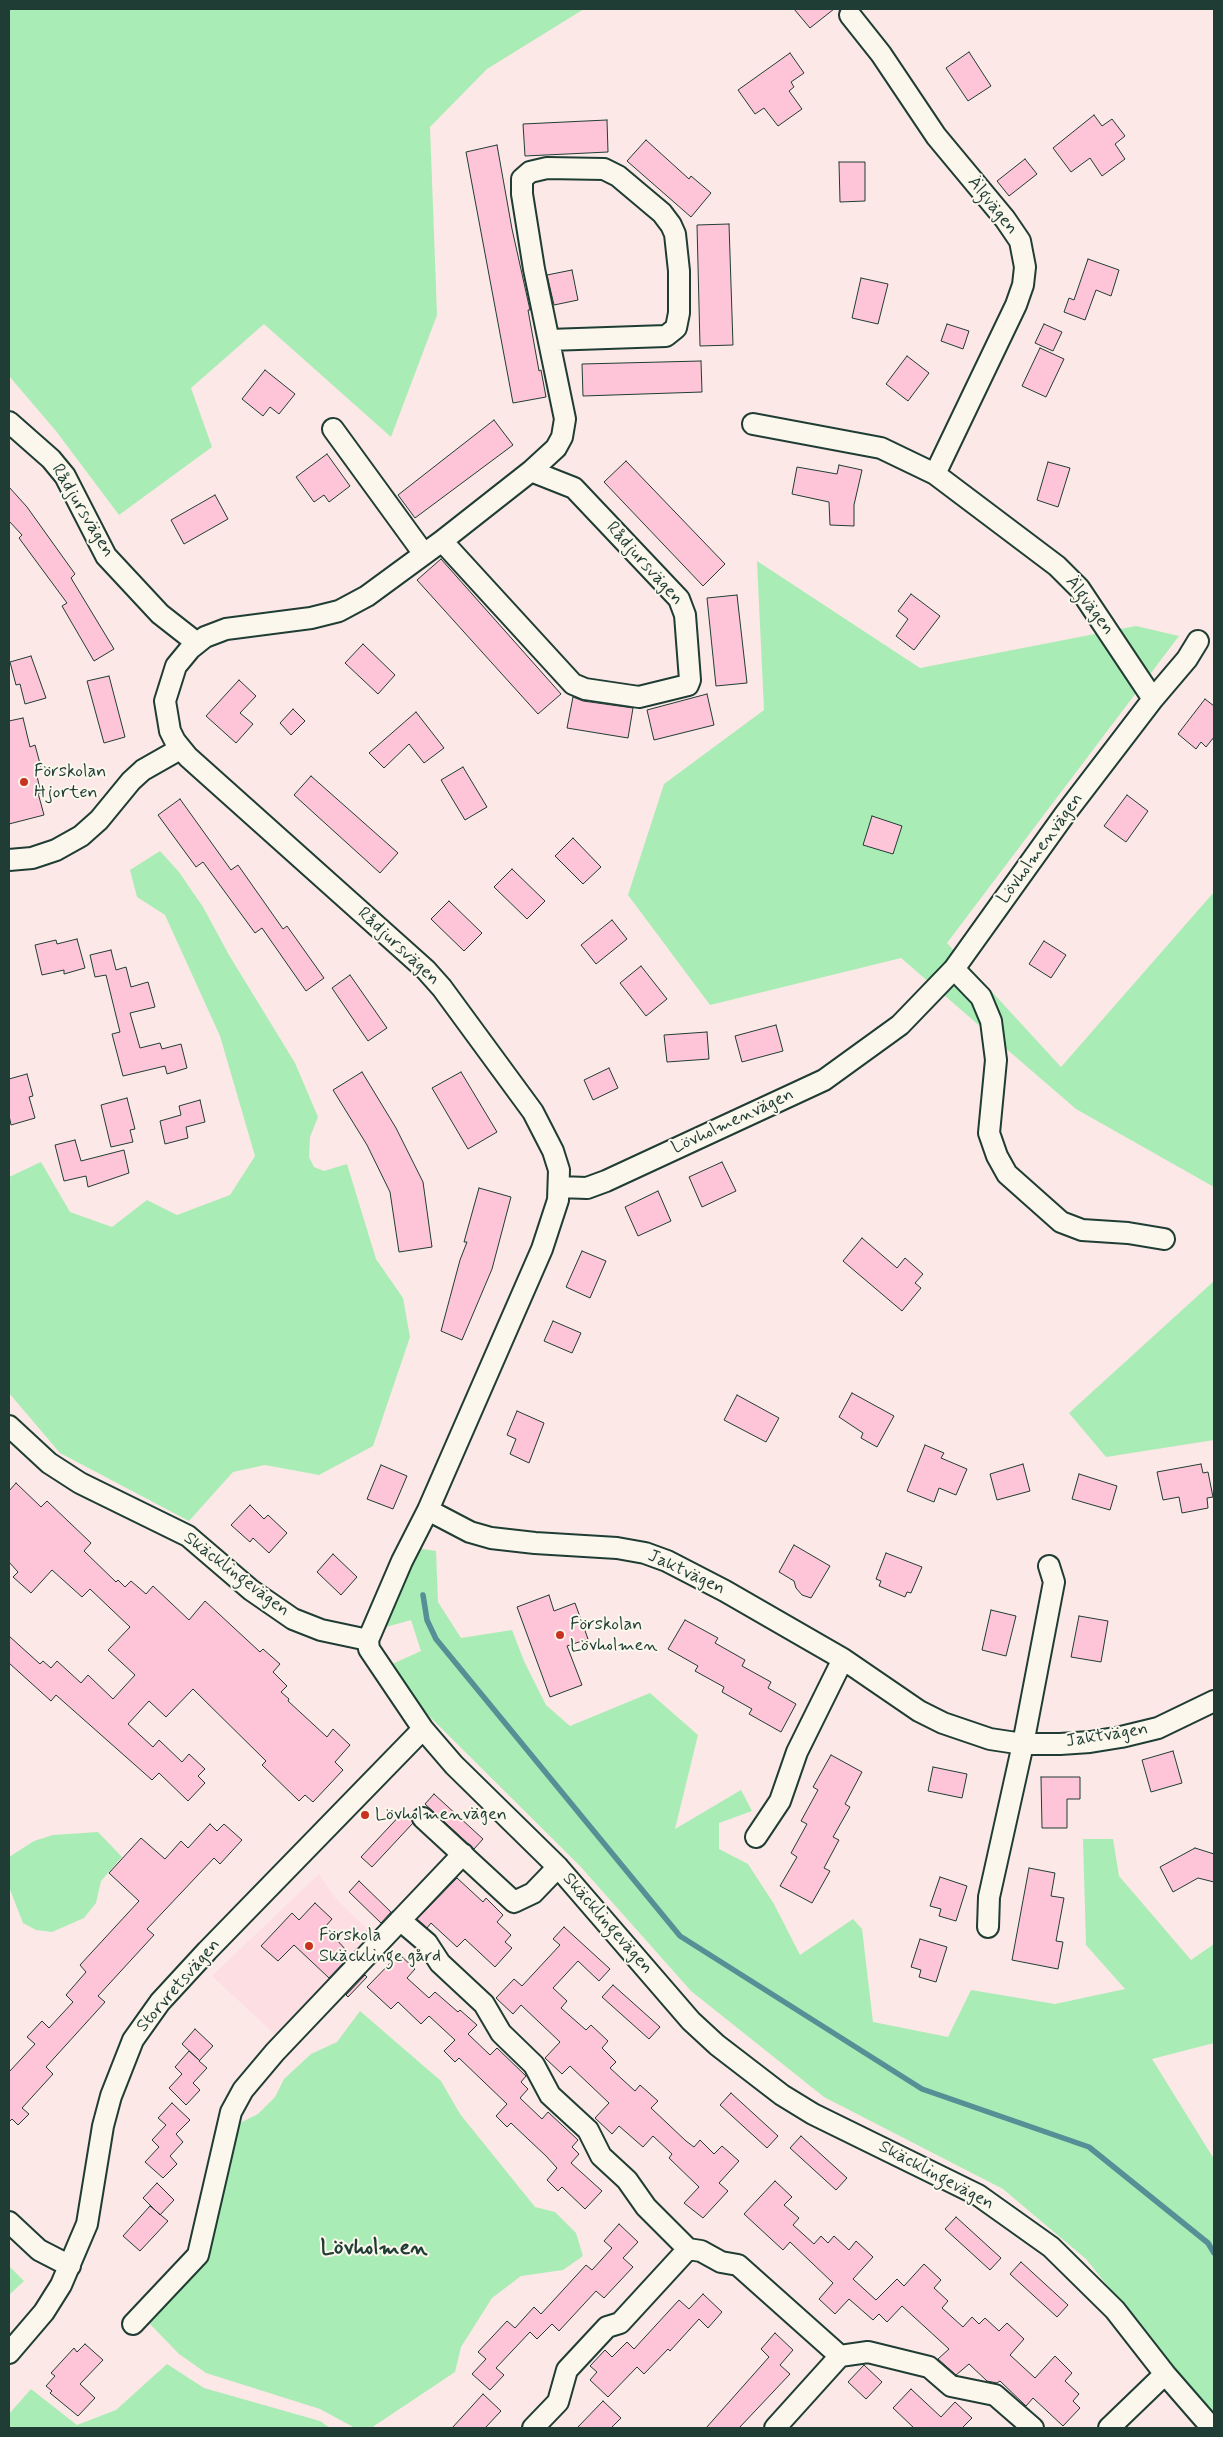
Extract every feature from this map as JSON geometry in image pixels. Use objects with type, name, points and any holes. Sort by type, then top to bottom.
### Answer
[{"type":"street","name":"Älgvägen","points":[[850,14],[881,54],[936,136],[1005,219],[1020,241],[1025,266],[1023,285],[1016,305],[936,474]]},
{"type":"street","name":"Rådjursvägen","points":[[549,340],[666,336],[676,328],[679,313],[679,271],[673,229],[662,213],[618,176],[604,169],[547,168],[530,172],[522,179],[522,194],[534,269],[549,340],[562,401],[565,427],[556,448],[531,471],[442,541],[367,596],[339,611],[311,618],[226,629],[197,642],[176,666],[165,701],[169,726],[180,749],[201,771],[426,970],[442,988],[533,1112],[543,1129],[559,1170],[559,1187]]},
{"type":"street","name":"Rådjursvägen","points":[[9,422],[51,459],[65,476],[106,556],[160,614],[197,642]]},
{"type":"street","name":"Älgvägen","points":[[753,424],[881,448],[936,474],[1057,566],[1079,588],[1153,700]]},
{"type":"street","points":[[333,429],[424,554]]},
{"type":"street","name":"Rådjursvägen","points":[[442,541],[573,684],[585,689],[639,697],[688,685],[690,680],[685,615],[679,599],[574,488],[531,471]]},
{"type":"street","name":"Lövholmenvägen","points":[[559,1187],[587,1188],[606,1181],[824,1080],[900,1025],[954,969],[1065,814],[1187,659],[1198,641]]},
{"type":"street","points":[[9,860],[32,858],[56,850],[81,836],[99,820],[130,781],[143,770],[180,749]]},
{"type":"street","points":[[954,969],[981,997],[991,1021],[996,1060],[989,1134],[997,1156],[1007,1174],[1062,1222],[1082,1230],[1128,1233],[1164,1239]]},
{"type":"street","points":[[368,1640],[402,1561],[428,1510],[542,1249],[558,1200],[559,1187]]},
{"type":"street","name":"Skäcklingevägen","points":[[9,1426],[43,1458],[80,1483],[188,1536],[251,1590],[293,1618],[321,1630],[368,1640],[369,1649],[376,1662],[422,1729],[454,1765],[558,1867],[691,2021],[717,2046],[782,2095],[813,2114],[959,2184],[1016,2221],[1051,2247],[1114,2310],[1165,2374],[1212,2428]]},
{"type":"street","name":"Jaktvägen","points":[[428,1510],[470,1532],[492,1538],[535,1544],[617,1548],[666,1561],[724,1591],[843,1658],[896,1696],[943,1723],[990,1739],[1023,1744],[1090,1742],[1158,1728],[1214,1701]]},
{"type":"street","points":[[988,1927],[990,1897],[1023,1744],[1054,1582],[1049,1566]]},
{"type":"street","points":[[756,1837],[780,1801],[797,1752],[843,1658]]},
{"type":"street","name":"Storvretsvägen","points":[[9,2353],[44,2312],[70,2266],[88,2224],[103,2126],[111,2096],[133,2040],[160,2002],[207,1951],[422,1729]]},
{"type":"street","points":[[423,1818],[514,1902],[533,1894],[558,1867]]},
{"type":"street","points":[[133,2324],[198,2255],[231,2112],[243,2090],[463,1854]]},
{"type":"street","points":[[400,1920],[427,1943],[440,1963],[484,2004],[501,2033],[534,2065],[550,2095],[588,2130],[601,2156],[627,2180],[646,2207],[688,2249],[701,2251],[721,2262],[738,2265],[840,2356]]},
{"type":"street","points":[[9,2222],[40,2250],[70,2266]]},
{"type":"street","points":[[533,2428],[558,2402],[568,2370],[607,2326],[620,2323],[688,2249]]},
{"type":"street","points":[[775,2428],[840,2356],[868,2352],[929,2367],[951,2386],[995,2395],[1033,2428]]},
{"type":"street","points":[[1109,2428],[1165,2374]]},
{"type":"shaded area","points":[[319,1874],[336,1899],[375,1936],[279,2038],[212,1976]]},
{"type":"green space","points":[[9,9],[584,9],[487,69],[430,127],[437,315],[391,437],[264,324],[191,388],[212,447],[119,515],[56,431],[9,376]]},
{"type":"green space","points":[[757,561],[920,668],[1136,626],[1179,636],[947,943],[1061,1067],[1214,892],[1214,1187],[1076,1109],[901,958],[710,1005],[628,895],[664,784],[764,710]]},
{"type":"green space","points":[[160,851],[179,872],[203,907],[229,955],[295,1063],[318,1117],[310,1137],[309,1157],[314,1167],[324,1171],[347,1164],[376,1259],[403,1298],[410,1337],[373,1446],[319,1475],[265,1465],[233,1472],[189,1521],[60,1453],[9,1393],[9,1177],[41,1162],[70,1212],[112,1227],[147,1200],[177,1215],[230,1195],[255,1156],[220,1036],[165,915],[137,897],[130,870]]},
{"type":"green space","points":[[1214,1281],[1214,1440],[1106,1457],[1069,1413]]},
{"type":"green space","points":[[416,1548],[436,1551],[438,1602],[461,1638],[512,1630],[524,1661],[546,1705],[570,1726],[650,1693],[698,1735],[675,1829],[741,1790],[752,1811],[719,1823],[719,1849],[748,1864],[774,1904],[800,1955],[853,1919],[862,1929],[873,2022],[948,2037],[971,1990],[1055,2004],[1125,1989],[1086,1945],[1083,1839],[1113,1839],[1119,1876],[1191,1960],[1214,1944],[1214,2043],[1152,2059],[1214,2159],[1214,2419],[1086,2259],[1003,2189],[824,2097],[691,1991],[580,1866],[428,1715],[390,1665],[421,1651],[411,1620],[379,1629]]},
{"type":"green space","points":[[98,1832],[122,1857],[101,1881],[96,1903],[84,1918],[52,1932],[36,1930],[23,1923],[9,1887],[9,1857],[34,1841],[53,1835]]},
{"type":"green space","points":[[360,2011],[441,2081],[460,2114],[535,2207],[555,2212],[576,2233],[583,2256],[563,2270],[521,2276],[492,2298],[461,2347],[455,2372],[371,2428],[355,2428],[320,2409],[206,2373],[179,2354],[150,2324],[209,2253],[232,2127],[258,2114],[275,2097],[284,2079],[311,2054],[337,2042]]},
{"type":"green space","points":[[9,2266],[24,2281],[9,2295]]},
{"type":"green space","points":[[167,2364],[204,2388],[320,2421],[330,2428],[9,2428],[9,2414],[31,2389],[77,2425],[116,2410]]},
{"type":"building","points":[[794,9],[834,9],[810,28]]},
{"type":"building","points":[[969,52],[991,86],[968,101],[946,68]]},
{"type":"building","points":[[790,53],[804,73],[791,82],[794,87],[789,91],[802,109],[778,126],[764,108],[755,114],[738,90]]},
{"type":"building","points":[[1094,115],[1102,126],[1112,119],[1125,136],[1115,144],[1125,159],[1102,176],[1090,158],[1071,172],[1053,148]]},
{"type":"building","points":[[607,120],[608,152],[525,156],[523,124]]},
{"type":"building","points":[[646,140],[689,179],[691,176],[711,193],[691,217],[627,161]]},
{"type":"building","points":[[497,145],[512,229],[530,310],[528,310],[539,371],[541,370],[546,397],[513,403],[466,152]]},
{"type":"building","points":[[1025,159],[1037,174],[1009,196],[997,181]]},
{"type":"building","points":[[839,162],[865,162],[865,201],[840,202]]},
{"type":"building","points":[[729,224],[733,345],[700,346],[697,225]]},
{"type":"building","points":[[1088,259],[1119,270],[1111,296],[1096,290],[1085,320],[1064,312],[1069,298],[1074,300]]},
{"type":"building","points":[[572,270],[578,300],[554,305],[547,275]]},
{"type":"building","points":[[861,278],[888,284],[878,324],[852,318]]},
{"type":"building","points":[[947,324],[969,331],[963,349],[941,341]]},
{"type":"building","points":[[1044,324],[1062,332],[1053,351],[1035,343]]},
{"type":"building","points":[[1040,348],[1064,359],[1046,397],[1022,386]]},
{"type":"building","points":[[907,356],[929,373],[908,401],[886,384]]},
{"type":"building","points":[[701,361],[702,392],[583,396],[582,364]]},
{"type":"building","points":[[265,370],[295,394],[279,414],[270,407],[263,416],[242,399]]},
{"type":"building","points":[[494,420],[513,445],[415,518],[398,495]]},
{"type":"building","points":[[327,454],[350,486],[329,502],[324,495],[314,502],[296,477]]},
{"type":"building","points":[[626,461],[725,564],[703,586],[604,482]]},
{"type":"building","points":[[1048,462],[1070,468],[1058,507],[1037,500]]},
{"type":"building","points":[[839,465],[862,470],[854,505],[854,526],[830,525],[829,502],[792,494],[797,467],[837,474]]},
{"type":"building","points":[[9,487],[27,507],[75,574],[71,578],[114,649],[94,661],[62,606],[67,603],[19,538],[22,535],[9,521]]},
{"type":"building","points":[[215,495],[228,519],[184,544],[171,520]]},
{"type":"building","points":[[441,559],[561,694],[538,714],[417,580]]},
{"type":"building","points":[[911,594],[940,616],[914,650],[896,636],[908,619],[898,611]]},
{"type":"building","points":[[737,595],[747,683],[716,686],[707,598]]},
{"type":"building","points":[[363,644],[395,675],[378,694],[345,663]]},
{"type":"building","points":[[31,656],[46,698],[25,704],[20,684],[16,685],[10,662]]},
{"type":"building","points":[[109,676],[125,737],[104,743],[87,681]]},
{"type":"building","points":[[239,680],[256,696],[240,713],[253,724],[236,743],[206,716]]},
{"type":"building","points":[[707,694],[714,725],[654,740],[647,710]]},
{"type":"building","points":[[573,697],[583,701],[633,708],[628,738],[567,728]]},
{"type":"building","points":[[1205,699],[1214,706],[1214,737],[1206,747],[1201,742],[1196,749],[1178,734]]},
{"type":"building","points":[[293,709],[305,721],[291,735],[280,723]]},
{"type":"building","points":[[416,712],[444,748],[424,763],[409,744],[384,768],[369,753]]},
{"type":"building","name":"Förskolan Hjorten","points":[[23,718],[30,747],[35,745],[42,771],[36,772],[41,793],[38,793],[44,815],[9,824],[9,721]]},
{"type":"building","points":[[463,767],[487,807],[465,820],[441,780]]},
{"type":"building","points":[[311,776],[398,853],[380,873],[294,795]]},
{"type":"building","points":[[1127,795],[1148,811],[1126,842],[1104,826]]},
{"type":"building","points":[[180,799],[231,870],[238,865],[283,929],[287,926],[324,978],[306,991],[262,928],[255,933],[203,862],[196,867],[158,815]]},
{"type":"building","points":[[872,816],[902,826],[893,854],[863,845]]},
{"type":"building","points":[[573,838],[601,867],[583,884],[555,856]]},
{"type":"building","points":[[512,869],[545,901],[527,919],[494,887]]},
{"type":"building","points":[[449,901],[482,933],[464,951],[431,919]]},
{"type":"building","points":[[612,920],[627,939],[596,964],[581,945]]},
{"type":"building","points":[[77,939],[85,968],[64,974],[64,970],[42,975],[35,945],[56,940],[57,944]]},
{"type":"building","points":[[1044,941],[1066,955],[1051,978],[1029,964]]},
{"type":"building","points":[[111,950],[116,970],[126,967],[131,987],[148,982],[155,1007],[130,1013],[140,1048],[160,1043],[162,1049],[181,1044],[187,1068],[167,1074],[165,1066],[123,1076],[112,1034],[120,1032],[106,975],[95,977],[90,955]]},
{"type":"building","points":[[641,966],[667,999],[646,1016],[620,983]]},
{"type":"building","points":[[350,975],[387,1028],[368,1041],[332,988]]},
{"type":"building","points":[[776,1025],[783,1051],[742,1062],[735,1036]]},
{"type":"building","points":[[707,1032],[709,1059],[667,1062],[664,1035]]},
{"type":"building","points":[[609,1068],[618,1088],[593,1100],[584,1080]]},
{"type":"building","points":[[362,1072],[396,1128],[423,1182],[432,1247],[399,1252],[390,1192],[367,1145],[333,1090]]},
{"type":"building","points":[[461,1072],[497,1132],[468,1149],[432,1088]]},
{"type":"building","points":[[27,1074],[33,1096],[29,1097],[35,1118],[11,1125],[9,1115],[9,1079]]},
{"type":"building","points":[[127,1098],[135,1129],[130,1130],[133,1142],[111,1147],[101,1105]]},
{"type":"building","points":[[200,1100],[205,1122],[186,1127],[188,1138],[165,1144],[160,1121],[181,1115],[179,1106]]},
{"type":"building","points":[[75,1140],[81,1161],[124,1150],[129,1173],[88,1187],[86,1176],[64,1181],[55,1145]]},
{"type":"building","points":[[722,1162],[736,1191],[702,1207],[689,1177]]},
{"type":"building","points":[[479,1188],[511,1197],[492,1269],[462,1340],[441,1331],[460,1260],[467,1242],[464,1242]]},
{"type":"building","points":[[658,1191],[671,1221],[638,1236],[625,1207]]},
{"type":"building","points":[[862,1238],[897,1268],[905,1258],[923,1274],[915,1283],[921,1288],[902,1311],[843,1261]]},
{"type":"building","points":[[582,1251],[606,1261],[590,1298],[566,1287]]},
{"type":"building","points":[[553,1321],[581,1333],[572,1353],[544,1341]]},
{"type":"building","points":[[852,1393],[894,1416],[877,1447],[861,1438],[863,1433],[839,1417]]},
{"type":"building","points":[[737,1395],[779,1418],[766,1442],[724,1420]]},
{"type":"building","points":[[517,1411],[544,1423],[529,1463],[510,1454],[516,1439],[507,1435]]},
{"type":"building","points":[[925,1445],[944,1453],[941,1458],[967,1469],[956,1495],[939,1488],[934,1502],[907,1491]]},
{"type":"building","points":[[1023,1464],[1030,1491],[997,1500],[990,1474]]},
{"type":"building","points":[[1201,1464],[1203,1473],[1208,1472],[1213,1497],[1207,1498],[1208,1508],[1182,1513],[1179,1497],[1163,1500],[1157,1472]]},
{"type":"building","points":[[381,1465],[407,1476],[393,1509],[367,1499]]},
{"type":"building","points":[[1079,1474],[1117,1486],[1110,1510],[1072,1499]]},
{"type":"building","points":[[16,1483],[41,1507],[47,1501],[91,1543],[84,1551],[116,1582],[118,1580],[125,1587],[131,1581],[146,1594],[153,1586],[189,1620],[205,1601],[260,1652],[263,1649],[280,1664],[273,1672],[287,1686],[281,1692],[289,1699],[288,1701],[327,1737],[333,1729],[350,1745],[335,1762],[343,1770],[313,1802],[305,1795],[299,1801],[262,1765],[266,1761],[193,1689],[166,1717],[149,1701],[128,1724],[153,1747],[159,1740],[182,1762],[189,1754],[205,1769],[198,1776],[205,1783],[188,1801],[159,1773],[152,1780],[56,1695],[51,1701],[9,1663],[9,1636],[40,1664],[43,1661],[51,1668],[57,1661],[81,1683],[88,1675],[113,1699],[135,1675],[108,1650],[130,1627],[90,1589],[82,1597],[52,1570],[31,1593],[13,1577],[18,1572],[9,1562],[9,1491]]},
{"type":"building","points":[[250,1505],[264,1519],[268,1515],[287,1533],[269,1553],[253,1538],[250,1542],[231,1525]]},
{"type":"building","points":[[794,1545],[830,1566],[811,1598],[802,1595],[796,1588],[794,1581],[779,1572]]},
{"type":"building","points":[[886,1553],[922,1567],[911,1593],[907,1592],[905,1597],[879,1586],[881,1581],[876,1579]]},
{"type":"building","points":[[333,1554],[357,1577],[341,1595],[317,1572]]},
{"type":"building","points":[[549,1595],[554,1611],[575,1603],[588,1639],[567,1646],[582,1685],[550,1697],[517,1607]]},
{"type":"building","points":[[991,1610],[1016,1616],[1006,1656],[982,1650]]},
{"type":"building","points":[[1079,1616],[1108,1621],[1101,1662],[1071,1657]]},
{"type":"building","points":[[685,1620],[718,1638],[715,1643],[745,1660],[742,1666],[771,1682],[768,1688],[796,1704],[781,1732],[749,1714],[752,1709],[722,1692],[724,1687],[695,1671],[698,1666],[668,1649]]},
{"type":"building","points":[[1173,1751],[1182,1783],[1151,1792],[1142,1760]]},
{"type":"building","points":[[831,1755],[862,1772],[845,1804],[850,1807],[833,1837],[839,1840],[824,1868],[830,1871],[812,1903],[780,1886],[797,1857],[791,1853],[807,1824],[801,1821],[818,1790],[813,1787]]},
{"type":"building","points":[[933,1767],[967,1774],[962,1798],[928,1791]]},
{"type":"building","points":[[1041,1777],[1080,1777],[1080,1799],[1067,1799],[1067,1828],[1042,1828]]},
{"type":"building","points":[[434,1794],[483,1839],[474,1849],[425,1804]]},
{"type":"building","points":[[404,1811],[413,1823],[372,1867],[361,1857]]},
{"type":"building","points":[[210,1824],[217,1831],[224,1824],[242,1840],[220,1864],[214,1858],[147,1929],[154,1935],[98,1996],[105,2002],[46,2067],[53,2074],[22,2108],[29,2114],[18,2125],[12,2119],[9,2122],[9,2072],[35,2044],[27,2037],[42,2021],[49,2028],[73,2002],[66,1995],[86,1972],[80,1965],[139,1901],[109,1873],[141,1838],[165,1859],[181,1841],[188,1848]]},
{"type":"building","points":[[1195,1848],[1214,1854],[1214,1882],[1198,1878],[1173,1892],[1160,1867]]},
{"type":"building","points":[[1029,1868],[1055,1873],[1051,1896],[1064,1898],[1056,1941],[1063,1942],[1058,1969],[1012,1960]]},
{"type":"building","points":[[940,1877],[967,1886],[956,1921],[939,1916],[941,1909],[930,1906]]},
{"type":"building","points":[[457,1878],[483,1902],[486,1898],[503,1915],[497,1922],[511,1935],[505,1942],[512,1948],[495,1967],[465,1939],[457,1947],[431,1923],[427,1928],[417,1919]]},
{"type":"building","points":[[359,1881],[391,1912],[381,1923],[349,1892]]},
{"type":"building","points":[[315,1903],[332,1919],[325,1927],[346,1950],[342,1954],[347,1959],[329,1978],[294,1945],[278,1961],[261,1946],[292,1913],[299,1920]]},
{"type":"building","points":[[564,1927],[610,1969],[599,1981],[578,1961],[553,1988],[567,2001],[561,2008],[586,2030],[591,2025],[608,2041],[602,2048],[616,2062],[610,2068],[635,2091],[640,2085],[658,2101],[651,2108],[686,2141],[694,2147],[700,2140],[714,2154],[722,2146],[739,2161],[719,2183],[728,2191],[703,2218],[684,2203],[699,2187],[669,2158],[672,2154],[653,2136],[643,2147],[619,2126],[612,2134],[595,2118],[609,2103],[570,2066],[562,2074],[545,2058],[560,2042],[521,2005],[513,2014],[496,1998],[514,1979],[522,1986],[560,1945],[553,1939]]},
{"type":"building","points":[[920,1939],[947,1947],[936,1982],[919,1977],[921,1970],[911,1967]]},
{"type":"building","points":[[399,1954],[415,1969],[407,1978],[429,1998],[435,1992],[458,2012],[460,2010],[477,2025],[468,2034],[490,2055],[497,2048],[526,2076],[521,2082],[528,2089],[520,2098],[542,2119],[548,2112],[578,2140],[572,2147],[579,2154],[571,2163],[602,2191],[585,2209],[562,2187],[558,2191],[547,2180],[557,2168],[546,2156],[511,2123],[507,2127],[496,2116],[507,2104],[459,2058],[455,2062],[444,2051],[455,2040],[429,2016],[421,2024],[398,2002],[391,2009],[367,1987]]},
{"type":"building","points":[[365,1975],[367,1977],[348,1997],[346,1995]]},
{"type":"building","points":[[613,1985],[660,2027],[649,2039],[602,1997]]},
{"type":"building","points":[[195,2029],[213,2046],[199,2061],[207,2068],[193,2083],[200,2090],[186,2105],[169,2088],[182,2074],[175,2067],[189,2051],[199,2060],[182,2044]]},
{"type":"building","points":[[731,2093],[778,2136],[767,2148],[720,2105]]},
{"type":"building","points":[[172,2103],[190,2120],[176,2134],[183,2142],[170,2156],[177,2164],[163,2178],[145,2162],[159,2147],[152,2140],[166,2125],[158,2118]]},
{"type":"building","points":[[801,2136],[847,2178],[836,2190],[790,2148]]},
{"type":"building","points":[[775,2181],[792,2197],[784,2205],[799,2218],[793,2225],[814,2244],[821,2236],[828,2243],[834,2236],[849,2250],[856,2241],[873,2257],[853,2279],[876,2300],[897,2279],[904,2286],[924,2264],[941,2280],[934,2288],[948,2301],[942,2308],[963,2327],[972,2317],[979,2324],[985,2318],[999,2331],[1007,2323],[1024,2339],[1010,2355],[1035,2378],[1055,2356],[1072,2373],[1065,2381],[1079,2394],[1073,2401],[1080,2408],[1063,2426],[1033,2398],[1026,2406],[1000,2381],[997,2383],[987,2381],[969,2364],[956,2375],[938,2359],[949,2349],[902,2306],[887,2322],[879,2314],[873,2320],[849,2299],[835,2314],[819,2299],[833,2283],[790,2242],[783,2250],[744,2214]]},
{"type":"building","points":[[157,2183],[174,2200],[160,2215],[143,2198]]},
{"type":"building","points":[[150,2206],[168,2221],[140,2251],[123,2236]]},
{"type":"building","points":[[956,2217],[1001,2258],[990,2270],[945,2229]]},
{"type":"building","points":[[619,2224],[638,2242],[623,2258],[633,2267],[604,2298],[596,2291],[559,2331],[552,2324],[537,2339],[530,2332],[496,2368],[504,2375],[490,2390],[472,2374],[486,2359],[478,2352],[507,2321],[515,2328],[534,2307],[541,2314],[586,2265],[592,2270],[612,2248],[604,2241]]},
{"type":"building","points":[[1021,2262],[1068,2305],[1057,2317],[1010,2274]]},
{"type":"building","points":[[703,2294],[722,2312],[708,2328],[699,2319],[670,2351],[668,2349],[644,2374],[637,2367],[608,2397],[590,2380],[597,2372],[590,2366],[605,2350],[612,2357],[627,2342],[634,2349],[679,2300],[689,2309]]},
{"type":"building","points":[[775,2333],[793,2350],[780,2365],[790,2374],[739,2428],[706,2428],[769,2357],[761,2349]]},
{"type":"building","points":[[85,2344],[103,2360],[80,2384],[95,2398],[78,2416],[50,2393],[52,2391],[46,2386],[55,2376],[51,2373],[74,2348],[77,2352]]},
{"type":"building","points":[[864,2365],[882,2382],[866,2399],[848,2382]]},
{"type":"building","points":[[911,2389],[941,2417],[955,2402],[972,2418],[962,2428],[914,2428],[893,2408]]},
{"type":"building","points":[[483,2394],[501,2411],[485,2428],[452,2428]]},
{"type":"building","points":[[603,2401],[621,2418],[611,2428],[577,2428]]},
{"type":"waterway","points":[[423,1595],[427,1620],[436,1639],[680,1936],[922,2089],[1089,2147],[1208,2243],[1214,2253]]},
{"type":"place","name":"Förskolan Hjorten","points":[[24,782]]},
{"type":"place","name":"Förskolan Lövholmen","points":[[560,1635]]},
{"type":"place","name":"Lövholmenvägen","points":[[365,1815]]},
{"type":"place","name":"Förskola Skäcklinge gård","points":[[309,1946]]},
{"type":"district","name":"Lövholmen","points":[[374,2249]]}]
